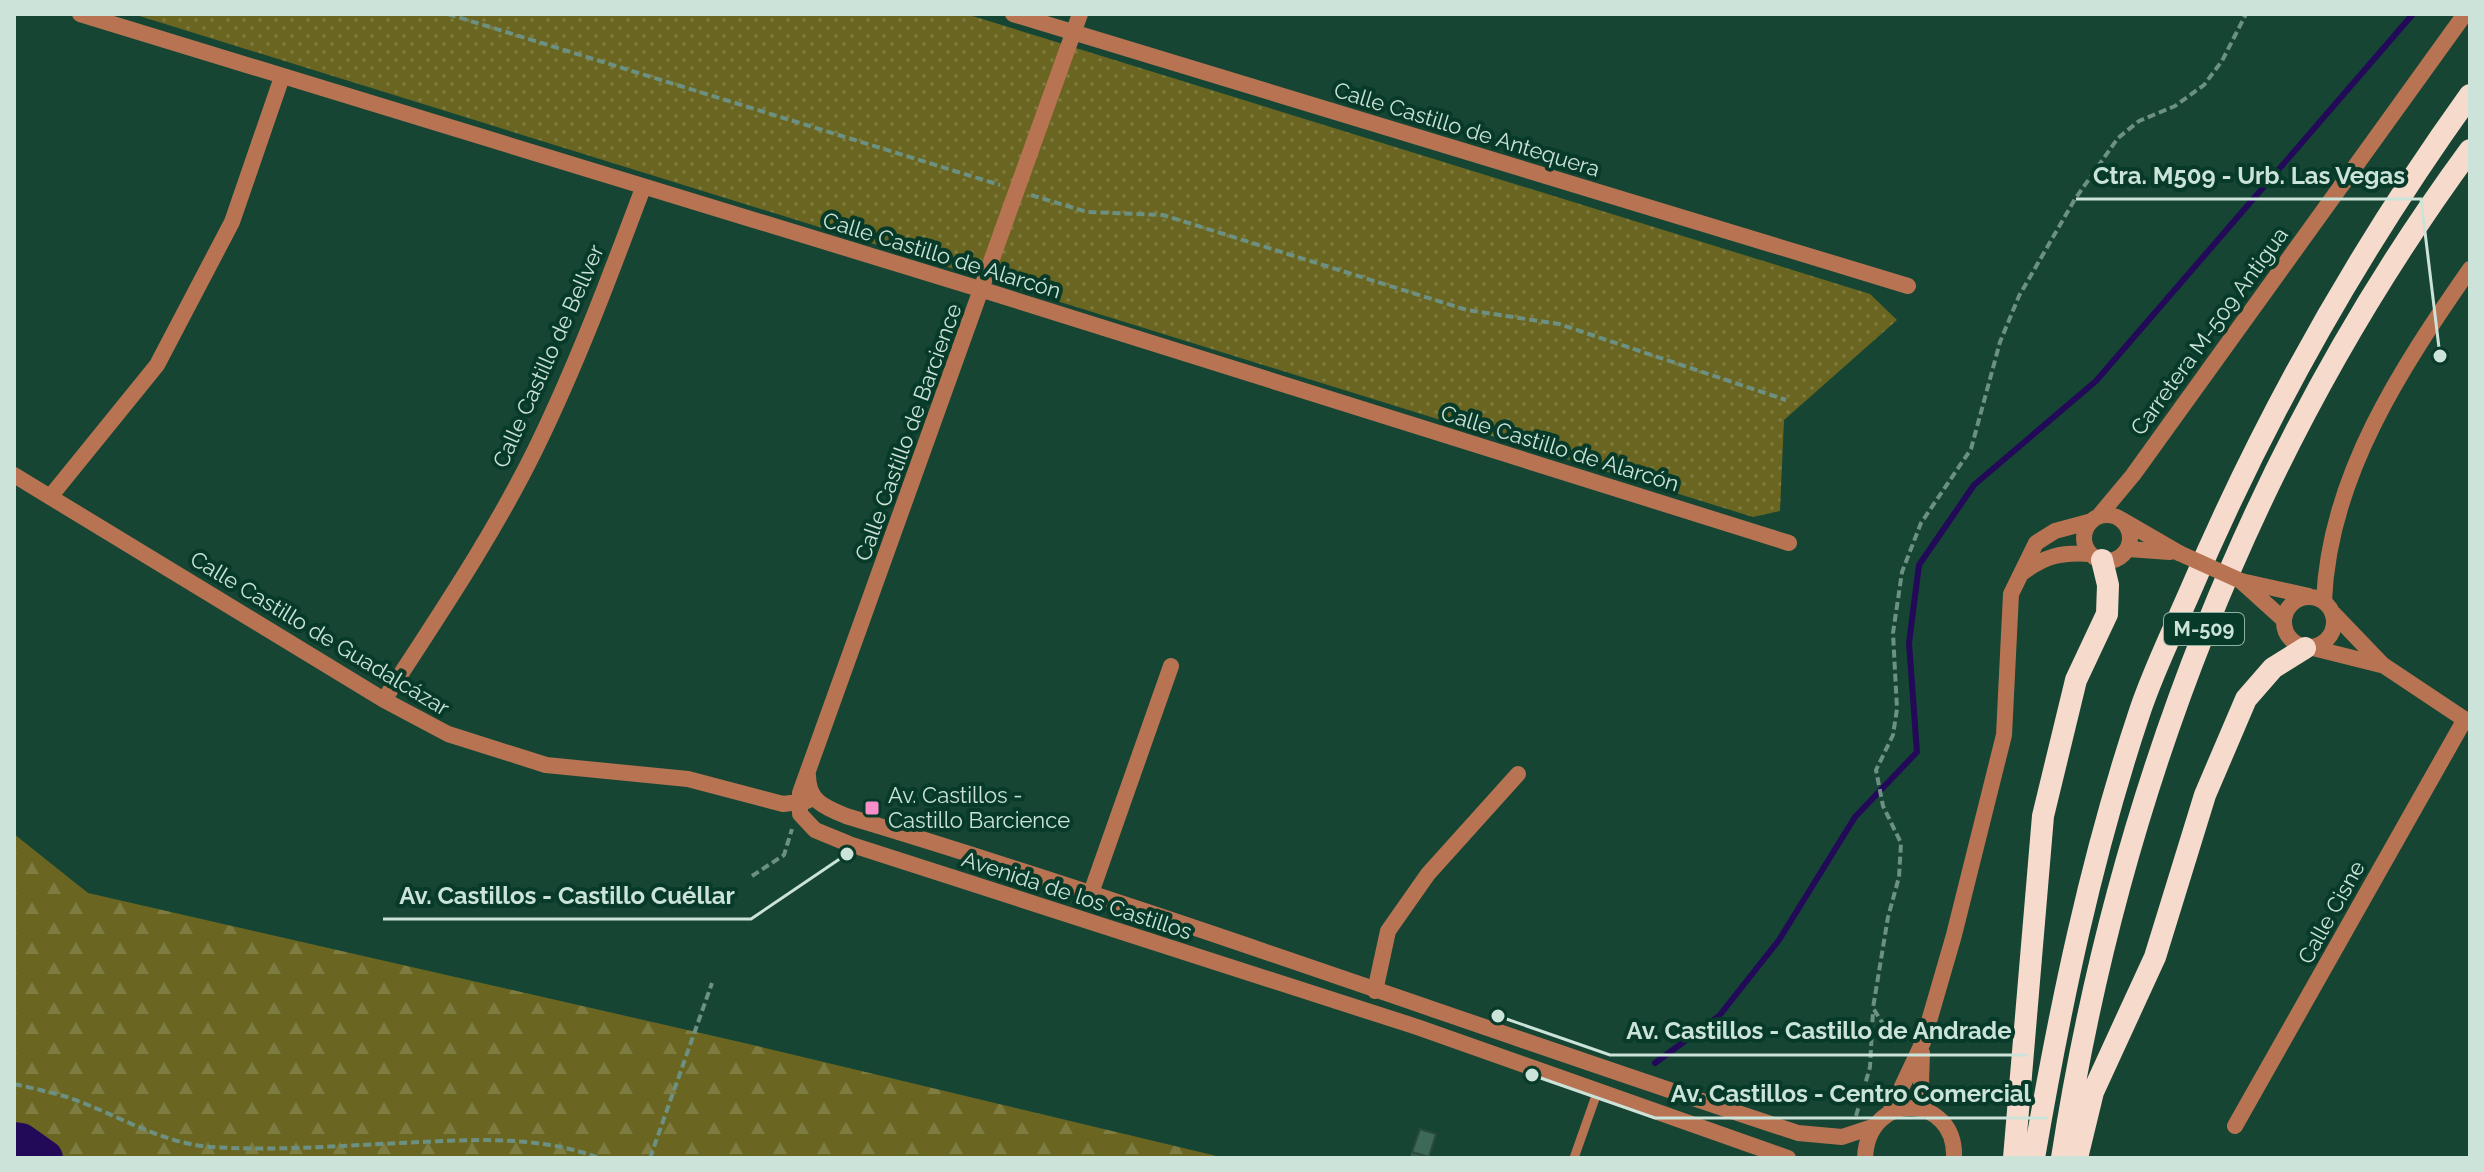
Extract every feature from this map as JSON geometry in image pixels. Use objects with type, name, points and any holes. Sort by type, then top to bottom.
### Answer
[{"type":"highway","name":"M-509","points":[[2034,1158],[2082,911],[2141,708],[2235,486],[2281,400],[2403,188],[2470,95]]},
{"type":"highway","name":"M-509","points":[[2062,1158],[2076,1070],[2135,826],[2168,724],[2210,614],[2304,416],[2354,327],[2437,195],[2470,150]]},
{"type":"highway","points":[[2014,1158],[2043,816],[2076,680],[2107,614],[2108,585],[2096,557]]},
{"type":"highway","points":[[2077,1158],[2093,1092],[2155,957],[2205,795],[2246,699],[2273,668],[2309,648]]},
{"type":"street","name":"Calle Castillo de Alarcón","points":[[80,14],[983,290],[1789,543]]},
{"type":"street","name":"Calle Castillo de Antequera","points":[[1013,14],[1908,286]]},
{"type":"street","name":"Calle Castillo de Barcience","points":[[805,800],[808,773],[1080,14]]},
{"type":"street","name":"Carretera M-509 Antigua","points":[[2095,519],[2133,475],[2465,14]]},
{"type":"street","points":[[50,497],[157,365],[232,222],[282,77]]},
{"type":"street","name":"Calle Castillo de Bellver","points":[[384,700],[465,575],[536,450],[601,299],[643,188]]},
{"type":"street","points":[[2309,648],[2332,635],[2322,603],[2329,544],[2336,515],[2364,442],[2470,269]]},
{"type":"street","name":"Calle Castillo de Guadalcázar","points":[[14,475],[384,700],[448,734],[546,765],[688,779],[783,804],[805,800]]},
{"type":"street","points":[[1890,1112],[1923,1042],[1954,935],[2004,735],[2008,696],[2007,628],[2017,576],[2036,543],[2055,531],[2111,515],[2179,553],[2241,581],[2322,603],[2383,665],[2468,721]]},
{"type":"street","points":[[2095,519],[2084,537],[2096,557]]},
{"type":"street","points":[[2017,576],[2052,555],[2119,558],[2128,549],[2129,530],[2122,520]]},
{"type":"street","points":[[2128,549],[2179,553]]},
{"type":"street","points":[[2241,581],[2284,620],[2292,641],[2309,648],[2383,665]]},
{"type":"street","points":[[2284,620],[2292,603],[2322,603]]},
{"type":"street","points":[[1091,893],[1171,666]]},
{"type":"street","name":"Calle Cisne","points":[[2235,1126],[2468,721]]},
{"type":"street","points":[[1375,991],[1388,931],[1428,874],[1518,774]]},
{"type":"street","name":"Avenida de los Castillos","points":[[1788,1158],[1417,1027],[849,844],[805,822],[805,800],[846,816],[1091,893],[1798,1133],[1842,1137],[1872,1127]]},
{"type":"street","points":[[1923,1042],[1921,1082],[1927,1111]]},
{"type":"street","points":[[1865,1158],[1866,1142],[1872,1127],[1890,1112],[1902,1108],[1927,1111],[1948,1129],[1954,1158]]},
{"type":"lane","points":[[1574,1158],[1598,1090]]},
{"type":"path","points":[[448,14],[1087,212],[1163,215],[1467,310],[1559,324],[1786,400]]},
{"type":"path","points":[[1851,1134],[1870,1067],[1873,1008],[1888,917],[1899,877],[1901,843],[1883,806],[1876,770],[1893,735],[1897,709],[1893,633],[1902,572],[1921,523],[1971,449],[2000,342],[2019,296],[2075,199],[2118,138],[2139,121],[2175,106],[2204,85],[2222,61],[2246,14]]},
{"type":"path","points":[[752,876],[784,855],[792,829]]},
{"type":"path","points":[[650,1158],[712,983]]},
{"type":"path","points":[[1873,1008],[1885,1027],[1899,1038],[1923,1042]]},
{"type":"path","points":[[14,1084],[68,1097],[152,1134],[207,1147],[307,1148],[458,1140],[525,1141],[577,1149],[599,1158]]},
{"type":"path","points":[[1359,1158],[1368,1158]]},
{"type":"green space","points":[[133,14],[966,14],[1870,294],[1897,320],[1784,420],[1780,511],[1753,517]]},
{"type":"green space","points":[[14,834],[88,893],[753,1045],[1225,1158],[14,1158]]},
{"type":"building","points":[[1420,1129],[1436,1134],[1429,1157],[1412,1152]]},
{"type":"waterway","points":[[1655,1063],[1719,1016],[1779,940],[1855,817],[1917,752],[1909,643],[1919,565],[1974,485],[2096,381],[2413,14]]},
{"type":"waterway","points":[[14,1140],[21,1141],[45,1158]]},
{"type":"place","name":"Ctra. M509 - Urb. Las Vegas","points":[[2440,356]]},
{"type":"place","name":"Av. Castillos - Castillo Barcience","points":[[872,808]]},
{"type":"place","name":"Av. Castillos - Castillo Cuéllar","points":[[847,854]]},
{"type":"place","name":"Av. Castillos - Castillo de Andrade","points":[[1498,1016]]},
{"type":"place","name":"Av. Castillos - Centro Comercial","points":[[1532,1075]]}]
